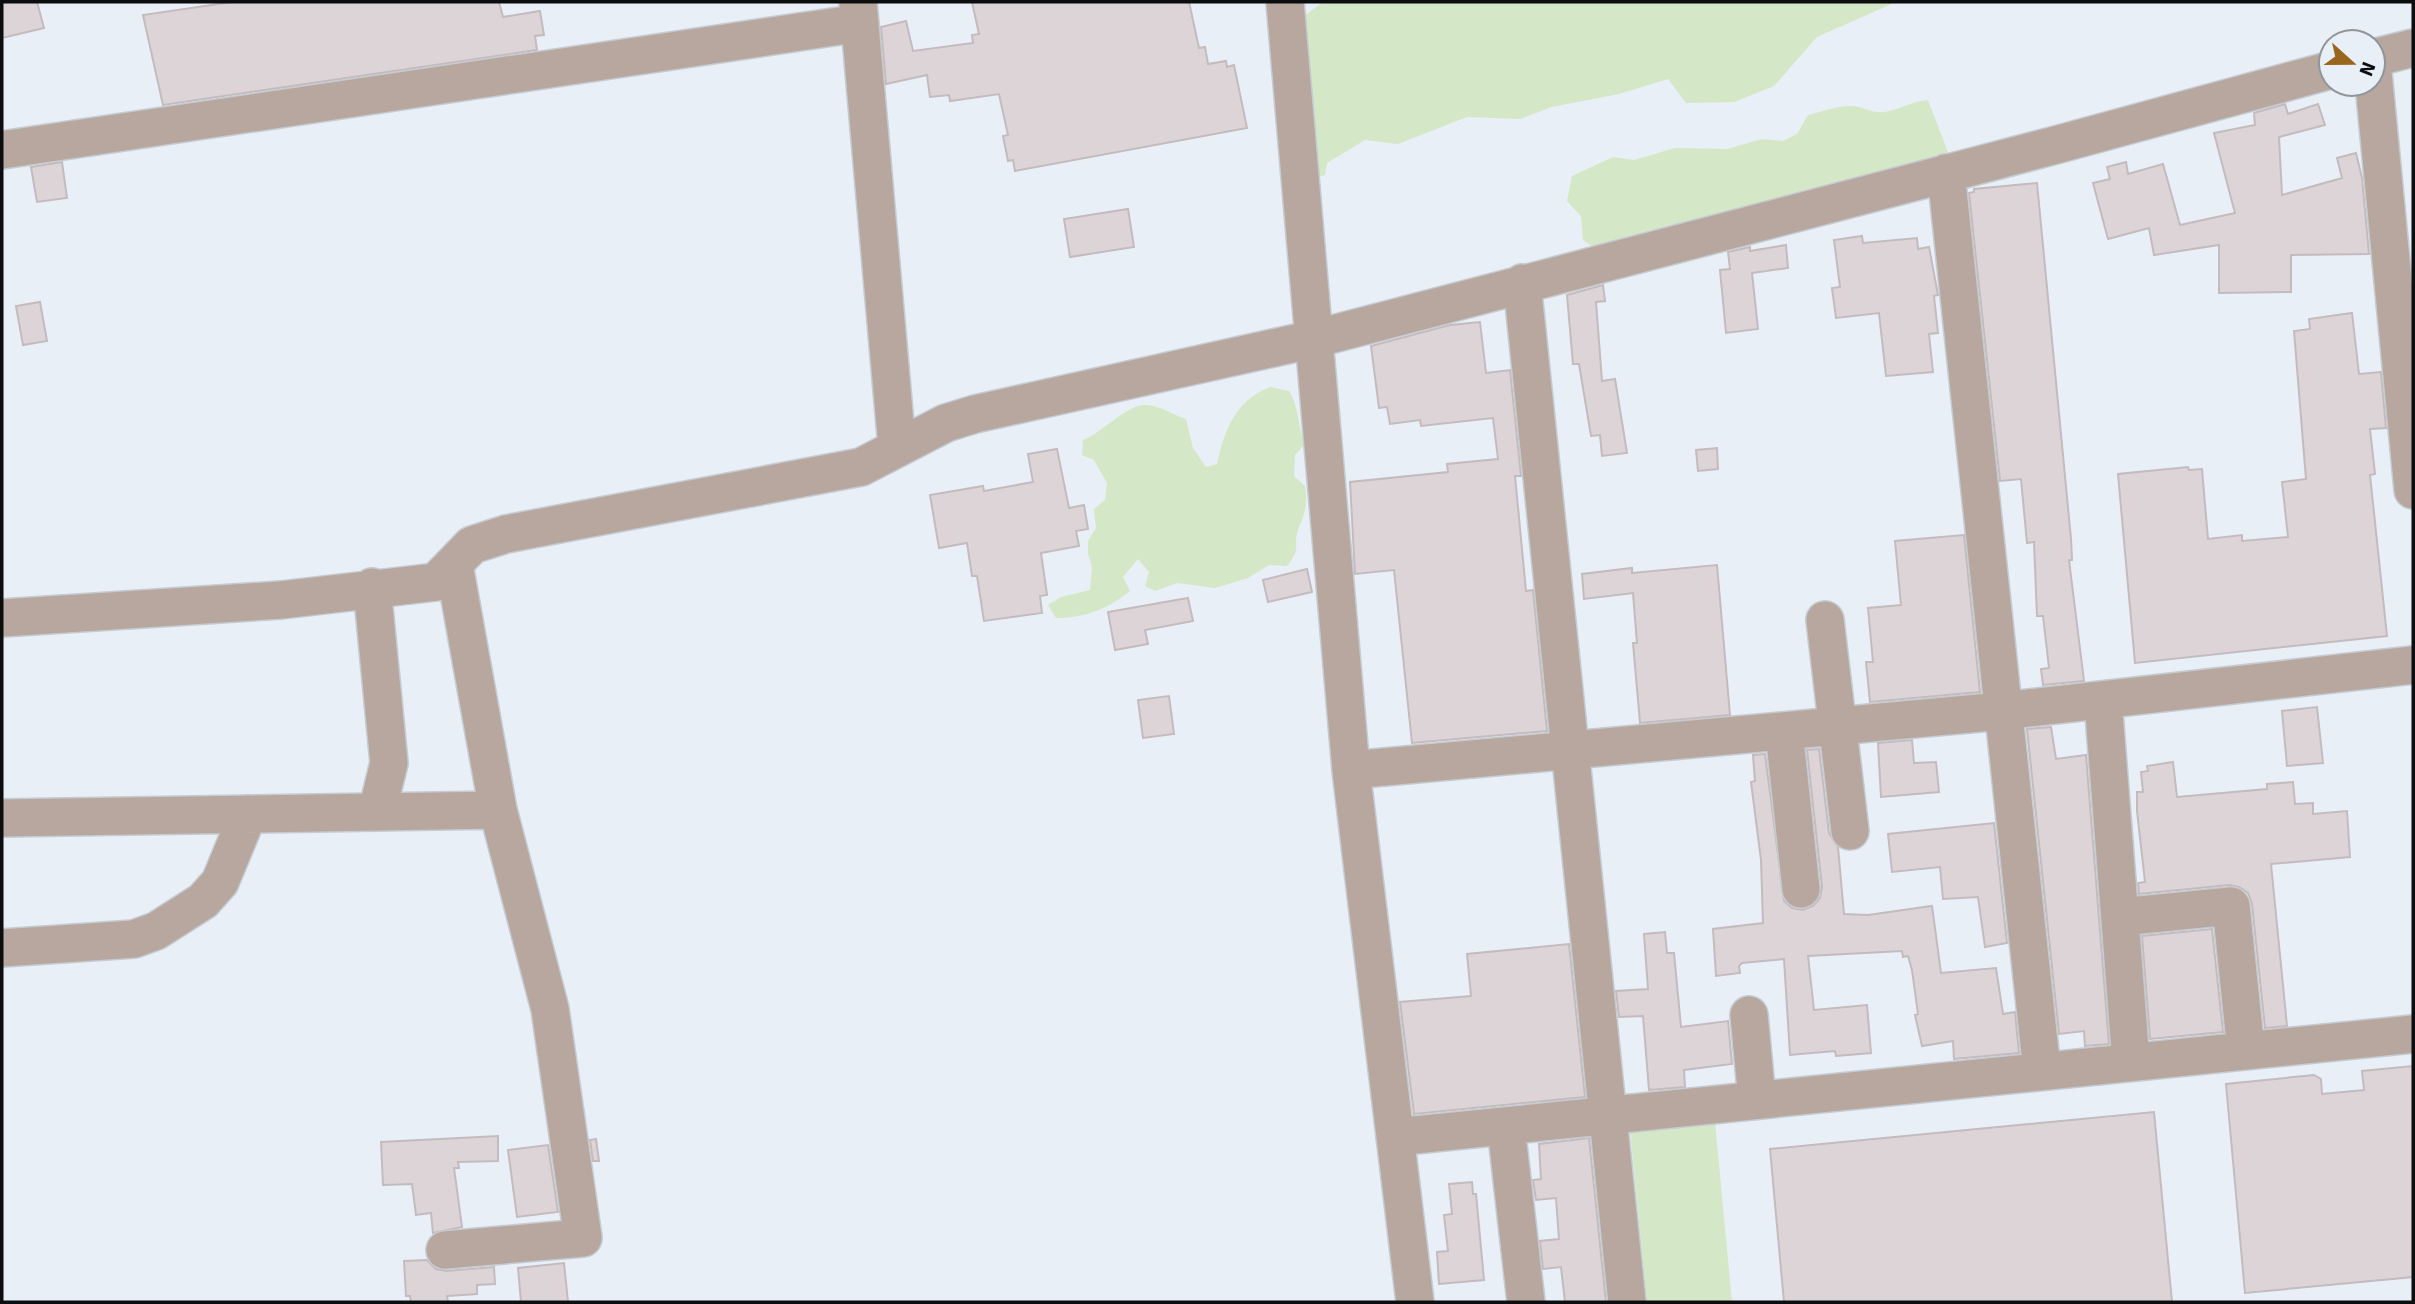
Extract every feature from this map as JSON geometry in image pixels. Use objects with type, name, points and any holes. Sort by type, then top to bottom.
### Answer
[{"type":"street","points":[[1285,2],[1351,770],[1415,1302]]},
{"type":"street","points":[[2,150],[859,13],[897,447]]},
{"type":"street","points":[[2387,54],[2413,48]]},
{"type":"street","points":[[2,618],[281,600],[372,587],[436,582],[472,545],[506,534],[861,467],[946,423],[975,414],[1314,339],[2317,74]]},
{"type":"street","points":[[2375,98],[2413,490]]},
{"type":"street","points":[[1946,173],[2042,1071]]},
{"type":"street","points":[[1522,283],[1627,1302]]},
{"type":"street","points":[[445,1250],[583,1238],[550,1009],[498,810],[454,565]]},
{"type":"street","points":[[372,587],[389,764],[377,812]]},
{"type":"street","points":[[1825,620],[1835,726],[1850,831]]},
{"type":"street","points":[[1351,770],[2002,711],[2413,665]]},
{"type":"street","points":[[2103,700],[2131,1062]]},
{"type":"street","points":[[1784,731],[1801,889]]},
{"type":"street","points":[[2,818],[498,810]]},
{"type":"street","points":[[2,948],[134,939],[156,931],[203,901],[220,881],[248,814]]},
{"type":"street","points":[[2120,917],[2231,906],[2246,1051]]},
{"type":"street","points":[[1749,1015],[1757,1100]]},
{"type":"street","points":[[1395,1137],[2413,1034]]},
{"type":"street","points":[[1506,1127],[1526,1302]]},
{"type":"green space","points":[[1323,2],[1896,2],[1817,37],[1774,86],[1734,102],[1686,103],[1668,79],[1619,94],[1552,107],[1520,119],[1467,117],[1398,144],[1365,140],[1327,163],[1325,175],[1308,179],[1296,22]]},
{"type":"green space","points":[[1928,100],[1949,155],[1662,234],[1647,232],[1641,244],[1605,255],[1583,240],[1581,216],[1567,201],[1572,176],[1613,157],[1634,160],[1675,148],[1727,149],[1762,139],[1783,141],[1797,134],[1808,115],[1847,106],[1885,112]]},
{"type":"green space","points":[[1270,387],[1289,391],[1305,444],[1295,455],[1294,476],[1305,486],[1305,508],[1296,536],[1296,550],[1287,566],[1269,565],[1248,578],[1215,588],[1177,583],[1155,591],[1145,586],[1149,572],[1138,559],[1123,577],[1130,591],[1087,614],[1056,618],[1048,605],[1061,597],[1090,590],[1092,567],[1088,541],[1096,528],[1094,509],[1105,500],[1107,483],[1094,460],[1082,455],[1083,440],[1129,410],[1149,405],[1186,419],[1193,448],[1206,467],[1217,464],[1233,418],[1248,400]]},
{"type":"green space","points":[[1715,1122],[1732,1302],[1647,1302],[1630,1130]]},
{"type":"building","points":[[2,2],[37,2],[44,28],[2,38]]},
{"type":"building","points":[[232,2],[499,2],[503,17],[540,11],[544,35],[535,36],[537,50],[163,105],[143,15]]},
{"type":"building","points":[[972,2],[1189,2],[1199,48],[1205,47],[1208,64],[1226,61],[1227,67],[1234,65],[1247,128],[1015,171],[1013,160],[1008,161],[1003,136],[1008,135],[999,94],[950,101],[949,95],[930,97],[927,75],[886,84],[881,27],[906,21],[913,51],[973,43],[972,35],[979,34]]},
{"type":"building","points":[[2285,104],[2288,114],[2318,104],[2325,125],[2279,137],[2282,195],[2342,178],[2337,158],[2356,153],[2362,178],[2369,254],[2291,255],[2291,292],[2219,293],[2219,245],[2154,255],[2149,228],[2108,239],[2093,183],[2110,179],[2107,167],[2126,162],[2128,174],[2163,164],[2180,225],[2235,213],[2214,133],[2255,125],[2254,113]]},
{"type":"building","points":[[62,162],[67,198],[37,202],[31,167]]},
{"type":"building","points":[[2037,183],[2071,539],[2072,560],[2069,560],[2084,681],[2043,685],[2041,669],[2049,668],[2043,616],[2037,616],[2034,542],[2027,543],[2021,479],[2000,481],[1969,193],[1974,192],[1974,189]]},
{"type":"building","points":[[1128,209],[1134,247],[1070,257],[1064,219]]},
{"type":"building","points":[[1862,236],[1863,243],[1917,238],[1918,249],[1929,247],[1938,295],[1934,296],[1938,333],[1929,334],[1933,372],[1886,376],[1879,313],[1836,318],[1832,288],[1840,287],[1834,240]]},
{"type":"building","points":[[1786,245],[1788,268],[1752,273],[1758,329],[1726,333],[1720,270],[1730,269],[1728,252],[1750,247],[1750,251]]},
{"type":"building","points":[[1603,285],[1605,301],[1596,302],[1602,381],[1615,379],[1627,453],[1602,456],[1600,435],[1591,436],[1579,364],[1573,364],[1567,295]]},
{"type":"building","points":[[40,302],[47,341],[23,345],[16,306]]},
{"type":"building","points":[[2352,313],[2359,374],[2381,372],[2386,428],[2370,429],[2375,474],[2370,475],[2387,636],[2135,663],[2118,474],[2188,467],[2189,470],[2202,469],[2208,539],[2242,535],[2242,541],[2288,537],[2282,482],[2306,479],[2294,331],[2310,329],[2309,319]]},
{"type":"building","points":[[1480,322],[1486,373],[1510,370],[1521,476],[1515,476],[1526,591],[1533,590],[1547,731],[1412,743],[1394,570],[1355,574],[1350,482],[1448,472],[1447,464],[1498,459],[1493,418],[1421,426],[1420,420],[1390,424],[1387,407],[1379,408],[1371,346],[1450,325]]},
{"type":"building","points":[[1717,448],[1718,469],[1698,471],[1696,450]]},
{"type":"building","points":[[1057,449],[1069,508],[1084,505],[1088,529],[1076,531],[1079,546],[1041,553],[1047,595],[1040,596],[1042,613],[984,621],[977,576],[972,576],[967,543],[939,548],[930,495],[983,486],[984,491],[1033,482],[1028,454]]},
{"type":"building","points":[[1964,535],[1980,692],[1870,702],[1866,662],[1873,662],[1868,608],[1901,605],[1895,541]]},
{"type":"building","points":[[1717,565],[1730,715],[1640,723],[1633,643],[1637,643],[1633,593],[1584,599],[1582,574],[1632,568],[1632,573]]},
{"type":"building","points":[[1307,569],[1312,592],[1268,602],[1263,580]]},
{"type":"building","points":[[1188,598],[1193,621],[1145,630],[1148,644],[1115,650],[1108,612]]},
{"type":"building","points":[[1169,696],[1174,734],[1143,738],[1138,700]]},
{"type":"building","points":[[2317,707],[2323,763],[2287,766],[2282,711]]},
{"type":"building","points":[[2051,727],[2056,759],[2086,755],[2109,1044],[2085,1046],[2084,1031],[2059,1034],[2027,729]]},
{"type":"building","points":[[1912,740],[1914,763],[1936,762],[1939,792],[1881,797],[1878,743]]},
{"type":"building","points":[[1819,749],[1829,833],[1838,847],[1844,914],[1868,915],[1932,906],[1941,973],[1996,968],[2003,1014],[2015,1012],[2019,1053],[1954,1059],[1953,1041],[1922,1046],[1915,1015],[1918,1014],[1912,970],[1908,956],[1903,957],[1902,951],[1808,956],[1814,1010],[1867,1005],[1871,1053],[1836,1056],[1835,1051],[1790,1055],[1784,959],[1742,963],[1739,966],[1740,973],[1716,976],[1713,929],[1763,923],[1761,860],[1751,782],[1755,781],[1753,755],[1765,754],[1784,901],[1792,908],[1803,910],[1813,906],[1820,898],[1822,887],[1807,750]]},
{"type":"building","points":[[2173,762],[2177,797],[2267,789],[2267,784],[2293,782],[2295,804],[2313,803],[2313,814],[2347,811],[2350,857],[2271,864],[2287,1026],[2265,1028],[2252,904],[2248,893],[2229,885],[2139,894],[2138,883],[2145,882],[2137,811],[2137,792],[2143,792],[2141,772],[2148,771],[2147,766]]},
{"type":"building","points":[[1994,823],[2007,943],[1985,947],[1978,897],[1943,899],[1940,867],[1892,872],[1888,834]]},
{"type":"building","points":[[2212,929],[2223,1032],[2150,1039],[2142,936]]},
{"type":"building","points":[[1665,932],[1667,953],[1674,953],[1681,1027],[1728,1021],[1732,1064],[1684,1070],[1685,1087],[1649,1090],[1643,1016],[1619,1017],[1616,991],[1648,989],[1644,934]]},
{"type":"building","points":[[1569,944],[1585,1097],[1414,1114],[1400,1002],[1471,996],[1467,954]]},
{"type":"building","points":[[2413,1066],[2413,1277],[2245,1293],[2226,1084],[2314,1075],[2321,1079],[2322,1094],[2364,1090],[2362,1071]]},
{"type":"building","points":[[2154,1112],[2172,1302],[1784,1302],[1770,1149]]},
{"type":"building","points":[[498,1136],[498,1161],[458,1162],[459,1168],[454,1168],[462,1227],[433,1233],[431,1213],[416,1215],[412,1184],[383,1185],[381,1142]]},
{"type":"building","points":[[1589,1138],[1606,1302],[1565,1302],[1561,1267],[1543,1269],[1540,1241],[1559,1239],[1556,1198],[1536,1200],[1533,1180],[1541,1179],[1539,1144]]},
{"type":"building","points":[[596,1139],[599,1161],[593,1161],[590,1140]]},
{"type":"building","points":[[548,1145],[558,1212],[517,1217],[508,1150]]},
{"type":"building","points":[[1472,1182],[1473,1194],[1476,1194],[1484,1280],[1439,1284],[1437,1252],[1448,1251],[1444,1215],[1452,1214],[1449,1184]]},
{"type":"building","points":[[427,1260],[436,1269],[446,1271],[494,1267],[495,1284],[477,1285],[477,1294],[447,1296],[448,1302],[411,1302],[410,1296],[406,1296],[404,1261]]},
{"type":"building","points":[[564,1263],[568,1302],[521,1302],[518,1268]]}]
